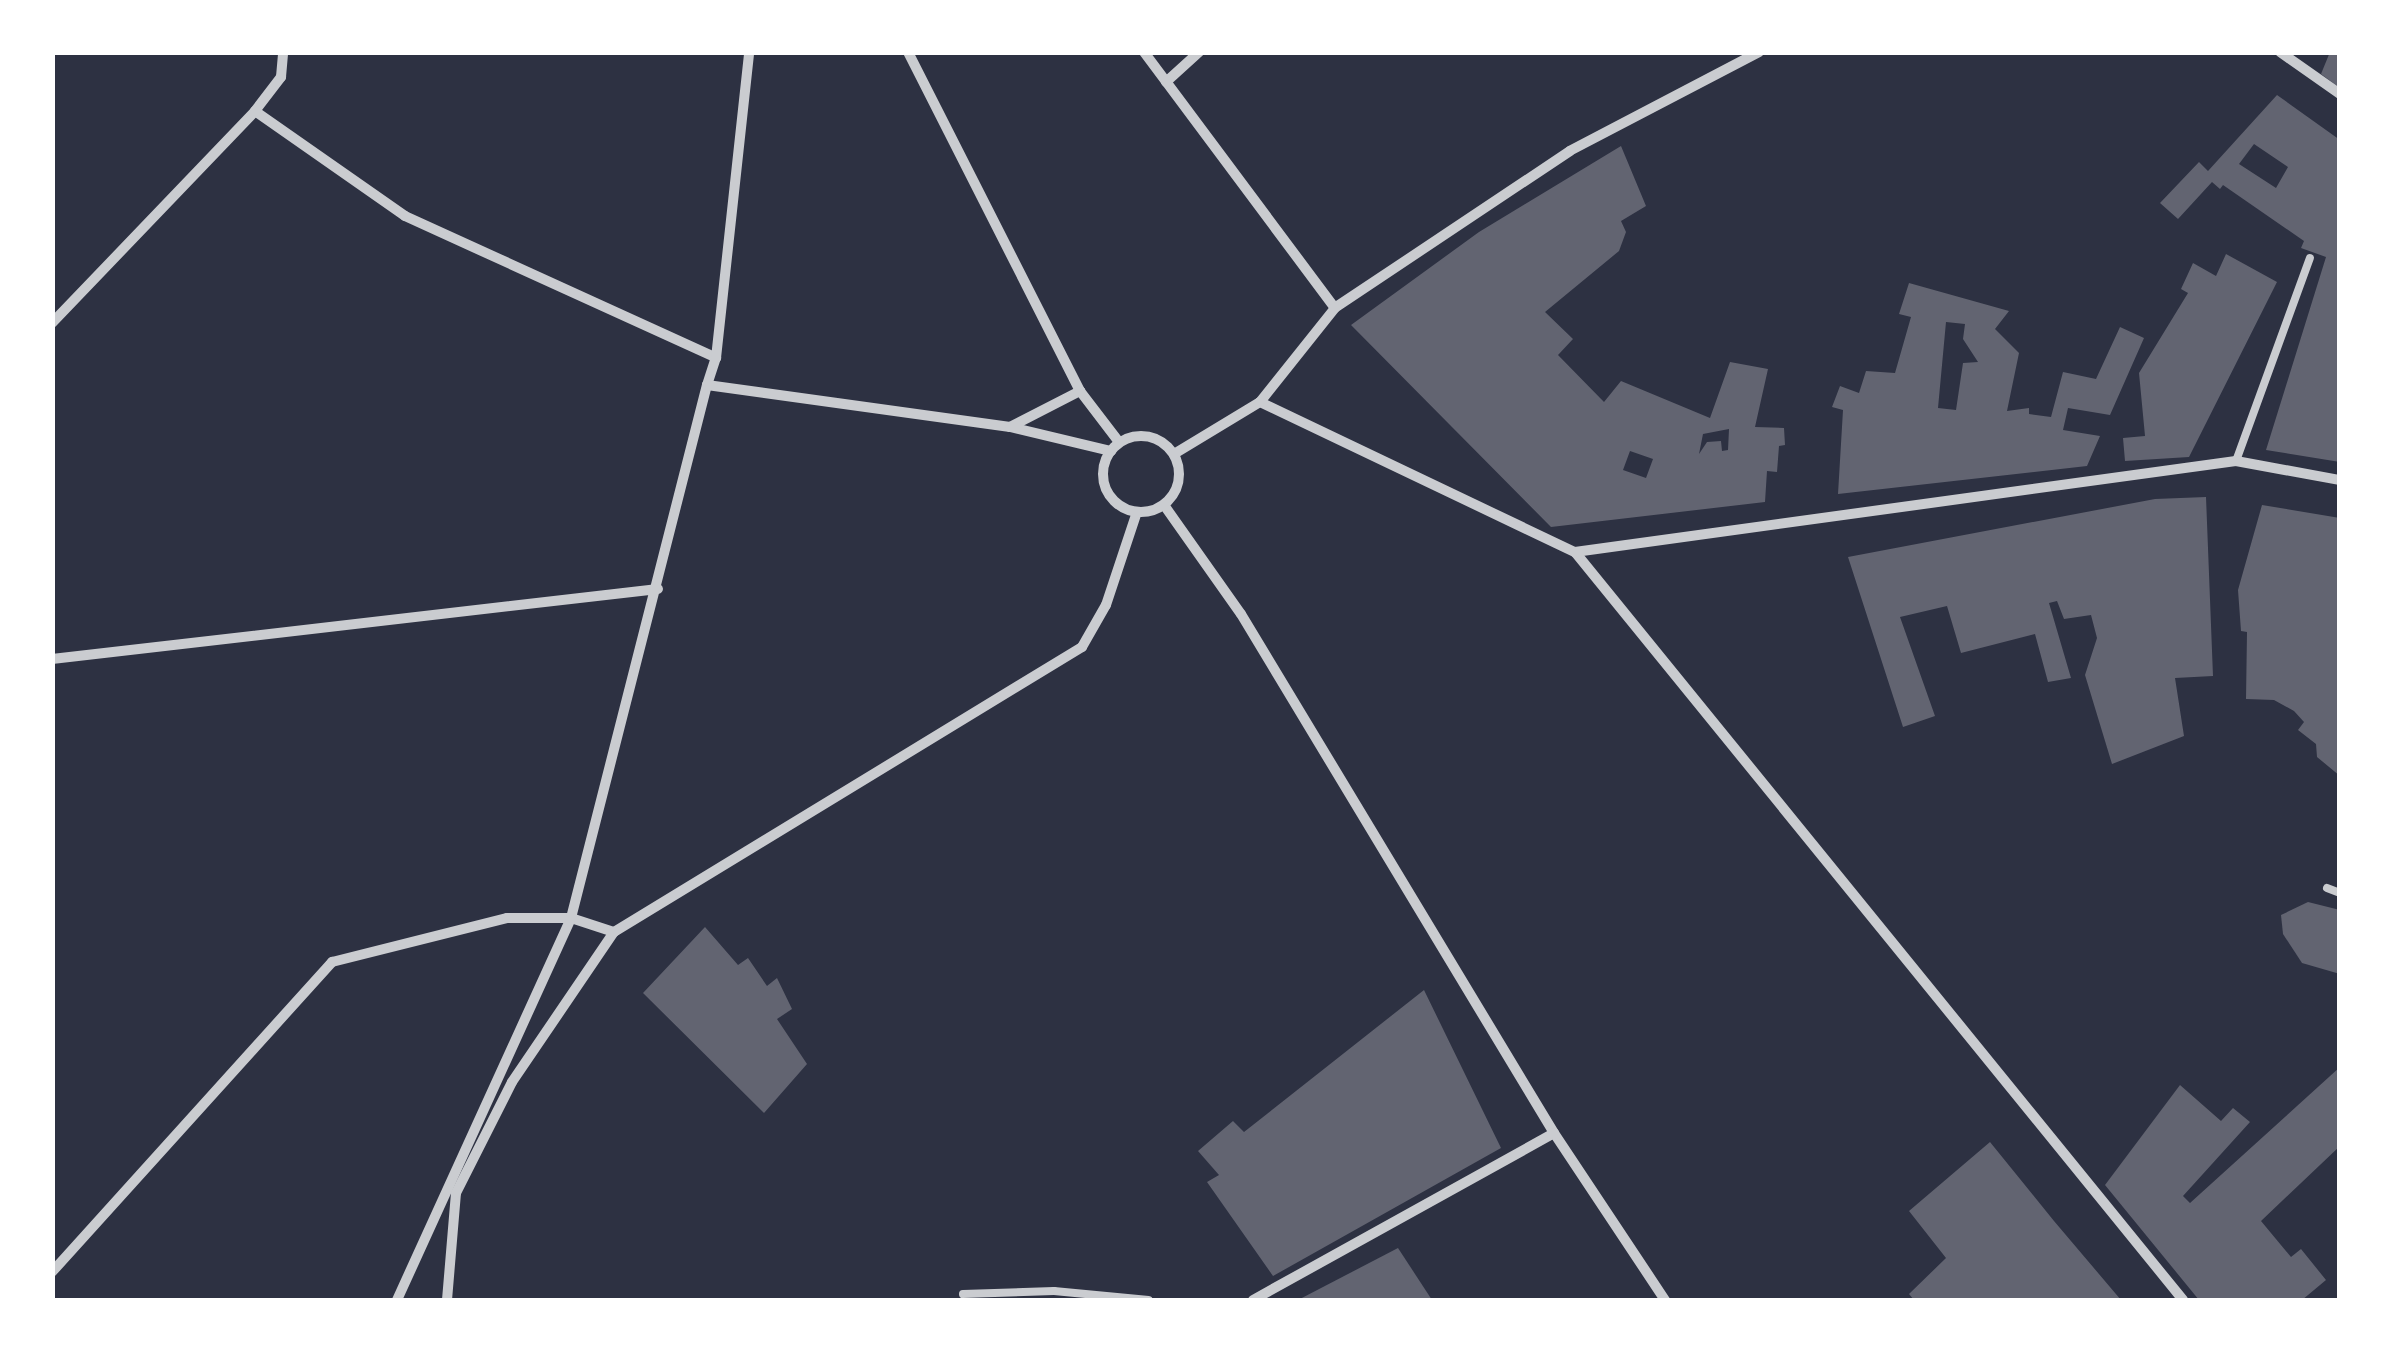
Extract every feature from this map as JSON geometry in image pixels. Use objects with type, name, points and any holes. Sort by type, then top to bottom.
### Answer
[{"type":"street","points":[[52,323],[255,111],[281,77],[283,52]]},
{"type":"street","points":[[397,1300],[571,918],[716,358],[749,52]]},
{"type":"street","points":[[707,385],[1010,427],[1115,447],[1156,438],[1174,454],[1178,482],[1164,505],[1137,512],[1116,503],[1104,484],[1115,447],[1080,391],[908,52]]},
{"type":"street","points":[[1144,52],[1334,308]]},
{"type":"street","points":[[1166,82],[1200,52]]},
{"type":"street","points":[[1174,454],[1260,402],[1334,308],[1570,150],[1759,52]]},
{"type":"street","points":[[2280,52],[2340,94]]},
{"type":"street","points":[[255,111],[406,216],[716,358]]},
{"type":"street","points":[[1010,427],[1080,391]]},
{"type":"street","points":[[1260,402],[1575,552],[2182,1300]]},
{"type":"street","points":[[1575,552],[2236,461],[2340,480]]},
{"type":"street","points":[[1164,505],[1241,614],[1554,1133],[1664,1300]]},
{"type":"street","points":[[447,1300],[456,1193],[512,1082],[614,932],[1082,647],[1106,605],[1137,512]]},
{"type":"street","points":[[52,659],[658,589]]},
{"type":"street","points":[[52,1272],[332,962],[507,918],[571,918],[614,932]]},
{"type":"street","points":[[1253,1300],[1554,1133]]},
{"type":"lane","points":[[2236,461],[2310,258]]},
{"type":"lane","points":[[2326,888],[2340,892]]},
{"type":"lane","points":[[963,1294],[1054,1292],[1149,1300]]},
{"type":"building","points":[[2330,52],[2340,52],[2340,88],[2321,74]]},
{"type":"building","points":[[2277,95],[2340,140],[2340,462],[2266,450],[2326,257],[2301,248],[2304,241],[2223,185],[2220,189],[2212,182],[2178,219],[2160,203],[2199,162],[2208,171]],"holes":[[[2254,144],[2288,167],[2276,188],[2239,164]]]},
{"type":"building","points":[[1621,146],[1646,206],[1621,221],[1626,232],[1619,251],[1545,312],[1573,339],[1558,355],[1604,402],[1621,381],[1710,418],[1730,362],[1768,369],[1755,427],[1784,428],[1785,445],[1779,446],[1777,472],[1767,471],[1765,502],[1551,527],[1351,325],[1479,232]],"holes":[[[1729,429],[1728,450],[1722,451],[1721,441],[1707,442],[1699,454],[1703,434]],[[1630,451],[1653,459],[1646,478],[1623,470]]]},
{"type":"building","points":[[2226,254],[2277,282],[2189,457],[2125,461],[2123,438],[2145,436],[2139,373],[2188,293],[2181,289],[2193,263],[2216,276]]},
{"type":"building","points":[[1909,283],[2009,311],[1995,329],[2019,353],[2007,411],[2029,408],[2029,414],[2051,417],[2063,372],[2096,379],[2120,327],[2144,338],[2110,415],[2068,408],[2063,430],[2100,436],[2087,466],[1838,494],[1843,410],[1832,407],[1840,386],[1859,393],[1866,371],[1895,373],[1911,317],[1899,314]],"holes":[[[1946,322],[1965,324],[1963,339],[1978,362],[1963,363],[1956,410],[1938,408]]]},
{"type":"building","points":[[2206,497],[2213,676],[2175,678],[2184,736],[2112,764],[2085,675],[2097,638],[2091,615],[2064,619],[2057,601],[2049,603],[2071,678],[2048,682],[2035,634],[1961,653],[1947,606],[1900,617],[1935,716],[1903,727],[1848,557],[2155,499]]},
{"type":"building","points":[[2262,505],[2340,518],[2340,776],[2317,757],[2316,744],[2298,730],[2304,722],[2294,711],[2274,700],[2246,699],[2247,632],[2241,631],[2238,590]]},
{"type":"building","points":[[2308,902],[2340,910],[2340,974],[2302,963],[2283,934],[2281,915]]},
{"type":"building","points":[[705,927],[738,965],[748,958],[767,986],[777,978],[792,1009],[777,1019],[807,1064],[764,1113],[643,993]]},
{"type":"building","points":[[1424,990],[1501,1148],[1273,1276],[1207,1182],[1219,1175],[1198,1151],[1233,1121],[1244,1132]]},
{"type":"building","points":[[2340,1067],[2340,1146],[2261,1221],[2291,1257],[2301,1249],[2326,1280],[2302,1300],[2199,1300],[2105,1185],[2180,1085],[2221,1121],[2233,1108],[2250,1122],[2183,1196],[2190,1203]]},
{"type":"building","points":[[1990,1142],[2121,1300],[1914,1300],[1909,1294],[1946,1258],[1909,1211]]},
{"type":"building","points":[[1398,1248],[1432,1300],[1298,1300]]}]
